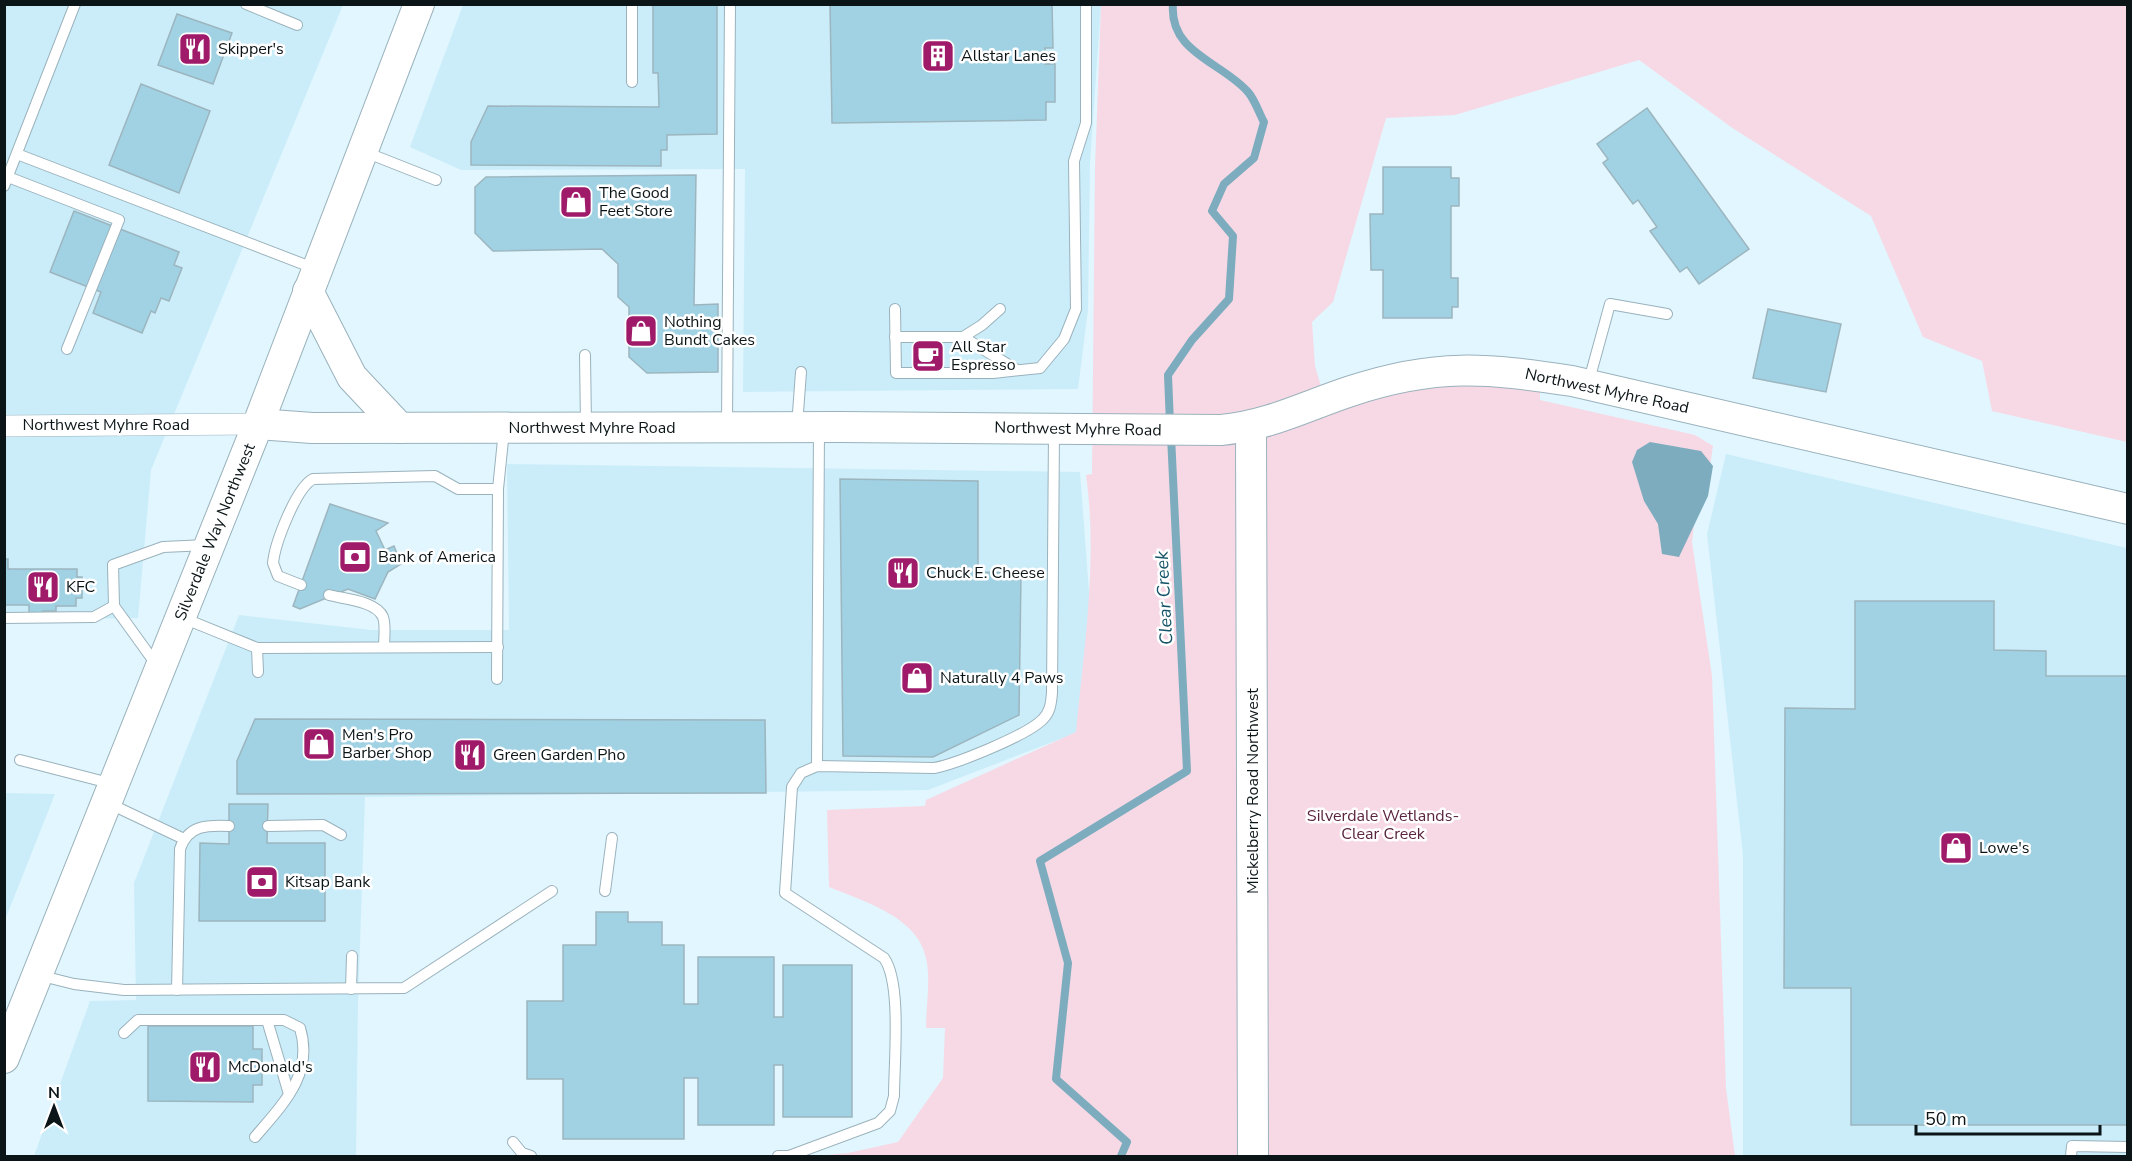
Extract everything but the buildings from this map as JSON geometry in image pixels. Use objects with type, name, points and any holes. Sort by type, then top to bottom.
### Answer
[{"type":"street","name":"Silverdale Way Northwest","points":[[4,1058],[258,424],[419,4]]},
{"type":"street","points":[[312,280],[352,377],[400,428]]},
{"type":"street","name":"Northwest Myhre Road","points":[[4,426],[258,424],[312,428],[808,427],[1190,430],[1251,426],[1362,387],[1412,374],[1455,369],[1525,374],[1588,385],[2127,509]]},
{"type":"street","name":"Mickelberry Road Northwest","points":[[1251,426],[1253,1156]]},
{"type":"lane","points":[[67,349],[119,220],[6,182],[75,4]]},
{"type":"lane","points":[[246,4],[297,25]]},
{"type":"lane","points":[[632,4],[632,82]]},
{"type":"lane","points":[[727,428],[730,4]]},
{"type":"lane","points":[[895,309],[896,373],[993,373],[1040,368],[1064,339],[1076,309],[1074,161],[1086,123],[1086,4]]},
{"type":"lane","points":[[362,151],[436,180]]},
{"type":"lane","points":[[17,154],[312,280]]},
{"type":"lane","points":[[1588,385],[1610,304],[1667,314]]},
{"type":"lane","points":[[963,337],[982,325],[1000,309]]},
{"type":"lane","points":[[895,337],[963,337],[1017,370]]},
{"type":"lane","points":[[585,355],[586,428]]},
{"type":"lane","points":[[801,372],[808,427],[817,766]]},
{"type":"lane","points":[[497,679],[498,489],[504,428]]},
{"type":"lane","points":[[778,1156],[789,1156],[878,1123],[890,1111],[894,1096],[894,985],[890,966],[884,958],[785,893],[792,787],[801,774],[817,766],[934,768],[950,765],[1041,722],[1048,712],[1052,693],[1054,428]]},
{"type":"lane","points":[[301,585],[278,576],[273,563],[303,484],[313,479],[435,476],[458,489],[498,489]]},
{"type":"lane","points":[[159,669],[114,606],[113,565],[163,547],[210,545]]},
{"type":"lane","points":[[329,595],[366,605],[378,611],[383,618],[384,647]]},
{"type":"lane","points":[[4,618],[94,618],[114,606]]},
{"type":"lane","points":[[180,617],[257,648],[498,646]]},
{"type":"lane","points":[[257,648],[258,672]]},
{"type":"lane","points":[[20,760],[110,793],[184,838]]},
{"type":"lane","points":[[268,826],[323,825],[341,835]]},
{"type":"lane","points":[[177,990],[180,849],[184,838],[193,829],[230,826]]},
{"type":"lane","points":[[605,891],[612,838]]},
{"type":"lane","points":[[38,975],[74,984],[124,990],[404,988],[552,891]]},
{"type":"lane","points":[[351,989],[352,957]]},
{"type":"lane","points":[[123,1033],[138,1020],[284,1020],[300,1028],[306,1046],[299,1077],[290,1094],[255,1137]]},
{"type":"lane","points":[[267,1020],[290,1094]]},
{"type":"lane","points":[[513,1142],[522,1153],[531,1156]]},
{"type":"lane","points":[[2072,1156],[2072,1146],[2127,1147]]},
{"type":"shaded area","points":[[4,5],[343,5],[151,470],[138,618],[5,620]]},
{"type":"shaded area","points":[[463,5],[1101,5],[1090,162],[1088,310],[1078,389],[743,392],[745,169],[461,170],[410,147]]},
{"type":"shaded area","points":[[1650,442],[1701,451],[1713,466],[1708,496],[1679,557],[1662,554],[1658,524],[1644,501],[1632,462],[1637,450]]},
{"type":"shaded area","points":[[1726,454],[2127,548],[2127,1156],[1743,1156],[1743,855],[1707,534]]},
{"type":"shaded area","points":[[507,464],[1080,472],[1097,698],[1076,733],[928,790],[365,797],[358,1002],[356,1156],[34,1156],[90,1001],[136,1000],[134,883],[239,615],[371,630],[509,630]]},
{"type":"shaded area","points":[[4,793],[55,794],[5,920]]},
{"type":"green space","name":"Silverdale Wetlands- Clear Creek","points":[[1101,5],[2127,5],[2127,442],[1992,411],[1982,361],[1923,337],[1871,216],[1731,127],[1639,60],[1455,115],[1386,118],[1333,302],[1312,322],[1315,366],[1325,400],[1352,390],[1540,376],[1540,400],[1695,435],[1713,446],[1709,473],[1696,509],[1692,542],[1712,676],[1726,1088],[1735,1156],[817,1156],[848,1153],[898,1142],[943,1078],[945,1028],[926,1028],[928,984],[926,958],[921,944],[912,932],[887,912],[829,887],[827,810],[925,806],[926,800],[1076,732],[1090,571],[1091,539],[1086,475],[1092,474],[1095,167]]},
{"type":"waterway","name":"Clear Creek","points":[[1170,424],[1168,375],[1192,340],[1229,299],[1233,236],[1212,211],[1224,184],[1254,158],[1264,122],[1248,92],[1199,55],[1179,34],[1174,21],[1173,4]]},
{"type":"waterway","name":"Clear Creek","points":[[1121,1156],[1127,1142],[1056,1079],[1068,963],[1040,861],[1187,771],[1171,436]]},
{"type":"place","name":"Skipper's","points":[[195,49]]},
{"type":"place","name":"Allstar Lanes","points":[[938,56]]},
{"type":"place","name":"The Good Feet Store","points":[[576,202]]},
{"type":"place","name":"Nothing Bundt Cakes","points":[[641,331]]},
{"type":"place","name":"All Star Espresso","points":[[928,356]]},
{"type":"place","name":"Bank of America","points":[[355,557]]},
{"type":"place","name":"Chuck E. Cheese","points":[[903,573]]},
{"type":"place","name":"KFC","points":[[43,587]]},
{"type":"place","name":"Naturally 4 Paws","points":[[917,678]]},
{"type":"place","name":"Men's Pro Barber Shop","points":[[319,744]]},
{"type":"place","name":"Green Garden Pho","points":[[470,755]]},
{"type":"place","name":"Lowe's","points":[[1956,848]]},
{"type":"place","name":"Kitsap Bank","points":[[262,882]]},
{"type":"place","name":"McDonald's","points":[[205,1067]]}]
